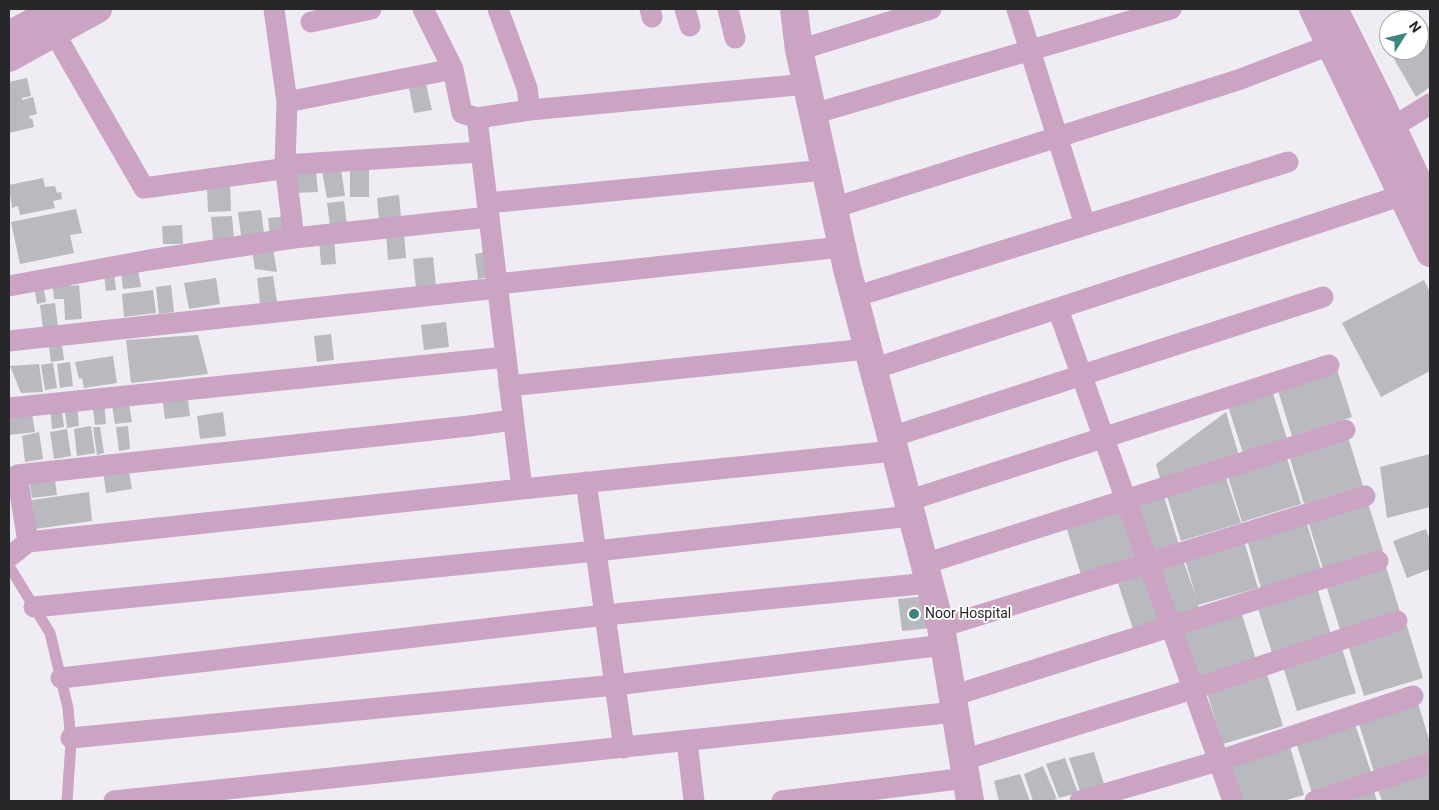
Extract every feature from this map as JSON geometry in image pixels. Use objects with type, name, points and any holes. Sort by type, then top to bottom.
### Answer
[{"type":"street","points":[[9,35],[98,9]]},
{"type":"street","points":[[274,9],[287,102],[285,166],[294,238]]},
{"type":"street","points":[[311,22],[371,9]]},
{"type":"street","points":[[423,9],[453,68],[462,113],[477,118],[530,110],[807,84]]},
{"type":"street","points":[[728,9],[735,38]]},
{"type":"street","points":[[794,9],[799,50],[842,247],[942,636],[967,780]]},
{"type":"street","points":[[799,50],[931,9]]},
{"type":"street","points":[[1017,9],[1085,225]]},
{"type":"street","points":[[813,114],[1171,9]]},
{"type":"street","points":[[1313,9],[1339,20],[1384,133],[1403,195],[1430,253]]},
{"type":"street","points":[[505,10],[527,88],[530,110]]},
{"type":"street","points":[[834,208],[1238,80],[1339,20]]},
{"type":"street","points":[[9,58],[56,21]]},
{"type":"street","points":[[56,21],[144,188],[282,169],[285,166],[481,152]]},
{"type":"street","points":[[287,102],[453,68]]},
{"type":"street","points":[[1384,133],[1430,104]]},
{"type":"street","points":[[477,118],[522,489]]},
{"type":"street","points":[[1384,133],[1430,207]]},
{"type":"street","points":[[854,297],[1288,162]]},
{"type":"street","points":[[9,286],[149,260],[488,210],[825,170]]},
{"type":"street","points":[[509,386],[870,359],[1058,309],[1403,195]]},
{"type":"street","points":[[10,335],[497,286],[842,247]]},
{"type":"street","points":[[9,557],[28,542],[586,482],[892,444],[1081,375],[1323,297]]},
{"type":"street","points":[[1058,309],[1233,801]]},
{"type":"street","points":[[9,408],[506,357]]},
{"type":"street","points":[[34,608],[596,551],[909,509],[1104,438],[1329,365]]},
{"type":"street","points":[[28,542],[17,475],[513,420]]},
{"type":"street","points":[[61,678],[605,615],[926,573],[1126,501],[1345,430]]},
{"type":"street","points":[[586,482],[624,748]]},
{"type":"street","points":[[71,738],[615,685],[942,636],[1148,563],[1365,496]]},
{"type":"street","points":[[114,801],[687,741],[954,704],[1170,626],[1378,561]]},
{"type":"street","points":[[782,801],[967,780],[1193,689],[1397,621]]},
{"type":"street","points":[[1080,801],[1218,761],[1413,696]]},
{"type":"street","points":[[687,741],[694,801]]},
{"type":"street","points":[[1315,801],[1430,763]]},
{"type":"lane","points":[[9,566],[50,633],[68,708],[71,738],[67,801]]},
{"type":"building","points":[[1429,27],[1430,87],[1416,97],[1395,60],[1429,60]]},
{"type":"building","points":[[27,78],[31,96],[22,98],[22,100],[33,97],[37,114],[29,116],[30,119],[32,118],[34,127],[9,133],[9,82]]},
{"type":"building","points":[[425,80],[432,110],[414,113],[408,83]]},
{"type":"building","points":[[350,168],[369,169],[369,197],[350,197]]},
{"type":"building","points":[[341,169],[345,196],[327,198],[322,171]]},
{"type":"building","points":[[316,171],[318,192],[295,193],[294,173]]},
{"type":"building","points":[[43,178],[45,187],[55,186],[57,193],[61,192],[62,199],[53,201],[55,208],[20,215],[18,206],[12,208],[9,185]]},
{"type":"building","points":[[230,185],[231,211],[208,212],[207,186]]},
{"type":"building","points":[[399,195],[401,218],[379,220],[377,198]]},
{"type":"building","points":[[344,201],[347,224],[330,226],[327,203]]},
{"type":"building","points":[[76,209],[82,233],[70,235],[74,253],[20,264],[11,222]]},
{"type":"building","points":[[261,210],[265,240],[242,243],[238,212]]},
{"type":"building","points":[[232,216],[234,239],[213,240],[211,217]]},
{"type":"building","points":[[290,216],[292,233],[270,236],[268,218]]},
{"type":"building","points":[[182,225],[183,244],[163,244],[162,226]]},
{"type":"building","points":[[404,232],[406,258],[388,260],[386,233]]},
{"type":"building","points":[[334,238],[336,264],[321,265],[319,239]]},
{"type":"building","points":[[273,248],[277,272],[255,269],[252,251]]},
{"type":"building","points":[[486,252],[490,277],[478,279],[475,254]]},
{"type":"building","points":[[433,257],[436,286],[416,288],[413,259]]},
{"type":"building","points":[[138,270],[141,287],[123,289],[121,272]]},
{"type":"building","points":[[114,273],[116,290],[106,291],[104,274]]},
{"type":"building","points":[[273,276],[277,302],[260,303],[257,278]]},
{"type":"building","points":[[216,278],[220,304],[189,309],[184,283]]},
{"type":"building","points":[[70,280],[71,286],[79,285],[82,319],[65,320],[64,299],[54,299],[52,281]]},
{"type":"building","points":[[1424,280],[1430,292],[1430,371],[1381,397],[1342,323]]},
{"type":"building","points":[[43,283],[46,302],[37,304],[34,285]]},
{"type":"building","points":[[171,285],[174,312],[159,314],[156,287]]},
{"type":"building","points":[[153,290],[156,313],[124,317],[122,294]]},
{"type":"building","points":[[55,303],[58,327],[43,328],[40,305]]},
{"type":"building","points":[[446,322],[449,347],[424,350],[421,325]]},
{"type":"building","points":[[331,334],[334,360],[317,362],[314,336]]},
{"type":"building","points":[[198,335],[208,374],[131,383],[126,340]]},
{"type":"building","points":[[61,337],[64,360],[51,362],[48,339]]},
{"type":"building","points":[[113,356],[117,383],[84,388],[82,378],[79,379],[75,362]]},
{"type":"building","points":[[70,362],[73,386],[60,388],[57,364]]},
{"type":"building","points":[[53,363],[57,388],[45,390],[41,365]]},
{"type":"building","points":[[39,364],[43,392],[21,393],[10,366]]},
{"type":"building","points":[[1336,366],[1352,417],[1292,436],[1276,384]]},
{"type":"building","points":[[1272,390],[1287,439],[1243,453],[1227,403]]},
{"type":"building","points":[[187,392],[190,416],[165,419],[162,396]]},
{"type":"building","points":[[128,398],[132,422],[115,424],[111,400]]},
{"type":"building","points":[[104,400],[106,424],[95,425],[92,401]]},
{"type":"building","points":[[77,403],[79,426],[67,428],[64,404]]},
{"type":"building","points":[[61,404],[64,427],[52,429],[50,405]]},
{"type":"building","points":[[31,408],[35,432],[9,435],[9,410]]},
{"type":"building","points":[[223,412],[226,436],[200,439],[197,416]]},
{"type":"building","points":[[1226,412],[1240,459],[1161,482],[1156,464]]},
{"type":"building","points":[[91,426],[95,453],[77,456],[74,429]]},
{"type":"building","points":[[128,426],[130,449],[119,451],[116,427]]},
{"type":"building","points":[[93,427],[100,427],[104,453],[97,455]]},
{"type":"building","points":[[67,429],[71,456],[54,459],[50,432]]},
{"type":"building","points":[[39,432],[43,459],[25,462],[22,436]]},
{"type":"building","points":[[1347,434],[1363,486],[1304,504],[1288,452]]},
{"type":"building","points":[[1285,452],[1301,504],[1242,522],[1226,470]]},
{"type":"building","points":[[1430,454],[1430,507],[1387,518],[1380,467]]},
{"type":"building","points":[[128,466],[132,489],[106,493],[103,469]]},
{"type":"building","points":[[1224,472],[1241,523],[1181,541],[1165,490]]},
{"type":"building","points":[[54,473],[57,495],[32,498],[29,477]]},
{"type":"building","points":[[89,492],[92,521],[35,529],[32,500]]},
{"type":"building","points":[[1163,493],[1179,545],[1151,557],[1133,502]]},
{"type":"building","points":[[1367,500],[1383,551],[1323,569],[1307,518]]},
{"type":"building","points":[[1126,508],[1142,559],[1082,578],[1066,526]]},
{"type":"building","points":[[1305,518],[1321,569],[1261,588],[1246,536]]},
{"type":"building","points":[[1426,529],[1430,541],[1430,569],[1407,578],[1393,541]]},
{"type":"building","points":[[1243,537],[1258,588],[1198,605],[1199,609],[1171,619],[1153,566],[1182,557],[1197,600],[1183,553]]},
{"type":"building","points":[[1386,567],[1402,618],[1342,636],[1326,585]]},
{"type":"building","points":[[1145,568],[1162,621],[1134,632],[1116,577]]},
{"type":"building","points":[[1316,584],[1331,635],[1272,653],[1256,602]]},
{"type":"building","points":[[928,596],[932,628],[902,631],[898,599]]},
{"type":"building","points":[[1240,608],[1256,660],[1196,678],[1180,627]]},
{"type":"building","points":[[1407,626],[1423,678],[1364,696],[1348,645]]},
{"type":"building","points":[[1340,642],[1356,693],[1297,711],[1281,660]]},
{"type":"building","points":[[1267,674],[1283,726],[1223,744],[1207,693]]},
{"type":"building","points":[[1418,703],[1430,743],[1430,755],[1374,772],[1358,721]]},
{"type":"building","points":[[1355,724],[1372,775],[1312,793],[1296,742]]},
{"type":"building","points":[[1289,743],[1304,795],[1283,801],[1242,801],[1229,762]]},
{"type":"building","points":[[1094,752],[1104,784],[1080,791],[1069,758]]},
{"type":"building","points":[[1065,758],[1078,793],[1059,798],[1046,764]]},
{"type":"building","points":[[1043,766],[1057,799],[1033,801],[1024,774]]},
{"type":"building","points":[[1430,770],[1430,801],[1382,801],[1377,786]]},
{"type":"building","points":[[1020,774],[1030,801],[999,801],[994,781]]},
{"type":"building","points":[[1373,788],[1377,801],[1330,801]]},
{"type":"place","name":"Noor Hospital","points":[[914,614]]}]
